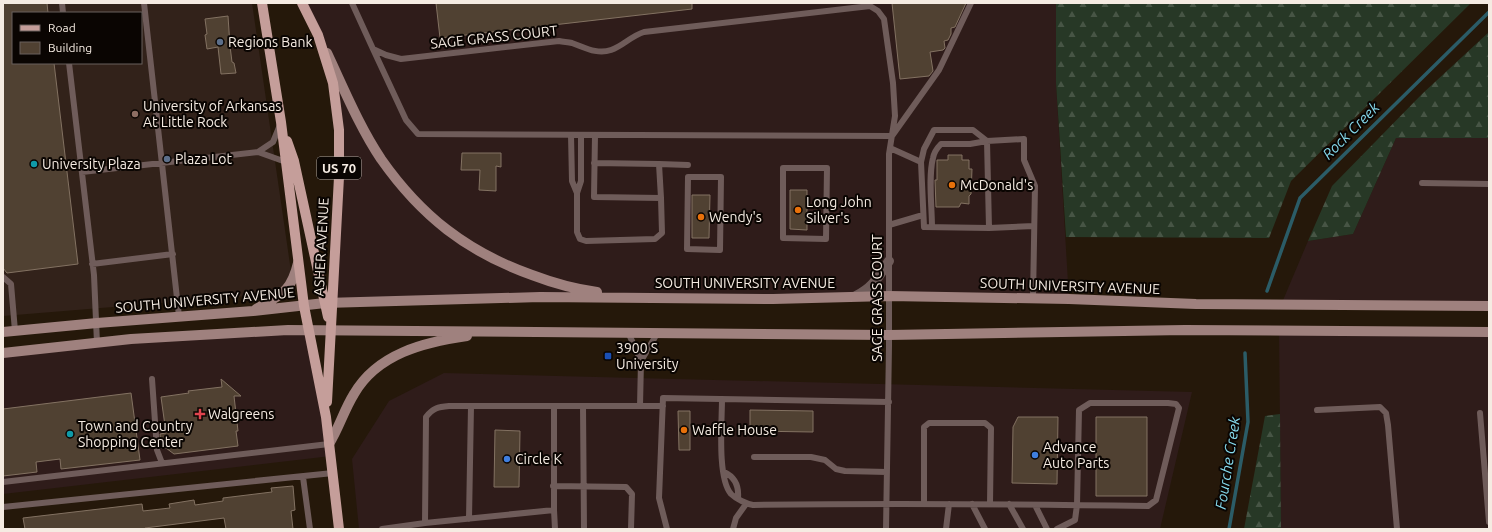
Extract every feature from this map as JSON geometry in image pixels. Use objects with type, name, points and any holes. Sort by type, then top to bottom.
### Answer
[{"type":"main road","name":"ASHER AVENUE","points":[[262,3],[281,122],[304,306],[326,417]]},
{"type":"main road","name":"ASHER AVENUE","points":[[302,3],[318,35],[333,83],[339,130],[339,177],[328,303]]},
{"type":"main road","points":[[318,35],[354,111],[381,158],[405,190],[434,220],[466,244],[506,266],[563,286],[642,298]]},
{"type":"main road","points":[[281,122],[294,161],[328,303],[331,348],[326,417],[339,529]]},
{"type":"main road","points":[[253,311],[286,291],[296,274],[298,262]]},
{"type":"main road","name":"SOUTH UNIVERSITY AVENUE","points":[[3,332],[179,316],[253,311],[328,303],[540,297],[773,298],[889,296],[1033,298],[1196,304],[1489,306]]},
{"type":"main road","points":[[3,352],[97,343],[262,331],[308,330],[889,335],[1185,330],[1489,332]]},
{"type":"main road","points":[[329,444],[355,392],[364,379],[381,364],[412,348],[446,339],[499,332]]},
{"type":"street","points":[[856,296],[868,290],[879,277],[889,261]]},
{"type":"lane","points":[[144,3],[179,316]]},
{"type":"lane","points":[[352,3],[406,120],[418,134],[892,136],[939,70],[971,3]]},
{"type":"lane","name":"SAGE GRASS COURT","points":[[373,49],[386,55],[401,59],[559,41],[601,52],[611,50],[635,34],[644,32],[870,6],[878,11],[884,19],[893,83],[895,116],[890,148],[886,529]]},
{"type":"lane","points":[[69,64],[92,264],[97,323],[97,343]]},
{"type":"lane","points":[[258,152],[273,142],[281,122]]},
{"type":"lane","points":[[987,141],[973,130],[934,130],[924,149],[921,162],[924,226],[989,228],[1034,226]]},
{"type":"lane","points":[[571,135],[572,181],[577,193]]},
{"type":"lane","points":[[581,135],[581,181],[577,193],[576,232],[580,239],[586,241],[656,240],[662,233],[659,164]]},
{"type":"lane","points":[[594,135],[594,197],[661,198]]},
{"type":"lane","points":[[932,227],[933,158],[936,149],[941,144],[970,144],[987,141],[1024,139],[1024,160],[1035,186],[1033,298]]},
{"type":"lane","points":[[987,141],[989,228]]},
{"type":"lane","points":[[890,148],[921,162]]},
{"type":"lane","points":[[82,172],[258,152],[286,162]]},
{"type":"lane","points":[[594,163],[688,165]]},
{"type":"lane","points":[[783,168],[827,168],[826,239],[783,238],[783,168]]},
{"type":"lane","points":[[688,177],[721,177],[720,250],[687,249],[688,177]]},
{"type":"lane","points":[[1422,183],[1489,184]]},
{"type":"lane","points":[[889,225],[923,214]]},
{"type":"lane","points":[[92,264],[173,254]]},
{"type":"lane","points":[[3,277],[11,284],[15,331]]},
{"type":"lane","points":[[628,332],[641,361],[640,406]]},
{"type":"lane","points":[[641,361],[658,332]]},
{"type":"lane","points":[[152,379],[157,450],[162,463]]},
{"type":"lane","points":[[666,529],[659,498],[663,398],[888,402]]},
{"type":"lane","points":[[722,399],[722,463],[725,481],[732,494],[746,504],[753,505],[887,503],[1035,504],[1077,505],[1148,506],[1156,500],[1179,408],[1176,404],[1090,403],[1079,410],[1077,505],[1075,520],[1057,529]]},
{"type":"lane","points":[[469,519],[471,406]]},
{"type":"lane","points":[[554,406],[553,486],[555,529]]},
{"type":"lane","points":[[583,406],[584,529]]},
{"type":"lane","points":[[425,523],[426,417],[431,410],[437,407],[663,406]]},
{"type":"lane","points":[[1317,410],[1380,407],[1386,413],[1397,529]]},
{"type":"lane","points":[[1480,413],[1489,522]]},
{"type":"lane","points":[[924,504],[924,427],[929,423],[986,423],[991,428],[990,504]]},
{"type":"lane","points":[[3,482],[329,444]]},
{"type":"lane","points":[[754,457],[811,456],[825,460],[836,469],[845,471],[887,472]]},
{"type":"lane","points":[[3,507],[333,473]]},
{"type":"lane","points":[[304,477],[310,529]]},
{"type":"lane","points":[[553,486],[626,487],[632,494],[631,529]]},
{"type":"lane","points":[[733,529],[736,518],[746,504]]},
{"type":"lane","points":[[946,529],[949,504]]},
{"type":"lane","points":[[972,504],[985,529]]},
{"type":"lane","points":[[1009,504],[1023,529]]},
{"type":"lane","points":[[1035,504],[1047,529]]},
{"type":"lane","points":[[382,529],[425,523],[554,510]]},
{"type":"lane","points":[[441,522],[442,529]]},
{"type":"shaded area","name":"University of Arkansas At Little Rock","points":[[3,3],[252,3],[294,292],[3,316]]},
{"type":"shaded area","points":[[300,3],[1056,3],[1056,83],[1069,299],[332,303],[339,177],[333,83]]},
{"type":"shaded area","points":[[1396,138],[1489,138],[1489,306],[1281,305],[1308,241],[1353,234]]},
{"type":"shaded area","points":[[308,330],[331,456],[3,494],[3,353]]},
{"type":"shaded area","points":[[1279,330],[1489,332],[1489,529],[1281,529]]},
{"type":"shaded area","points":[[444,373],[1192,392],[1160,529],[359,529],[352,459],[389,401]]},
{"type":"green space","points":[[1056,3],[1471,3],[1291,181],[1269,238],[1066,237],[1056,83]]},
{"type":"green space","points":[[1489,32],[1489,138],[1396,138],[1353,234],[1308,241],[1332,186],[1422,94]]},
{"type":"green space","points":[[1280,414],[1281,529],[1244,529],[1265,416]]},
{"type":"building","name":"University Plaza","points":[[3,3],[47,3],[48,12],[12,12],[12,64],[54,64],[78,264],[7,273],[3,268]]},
{"type":"building","points":[[436,3],[692,3],[692,9],[440,38]]},
{"type":"building","points":[[892,3],[966,3],[955,27],[951,28],[951,34],[948,40],[944,41],[945,48],[943,50],[930,52],[933,71],[929,76],[900,79]]},
{"type":"building","name":"Regions Bank","points":[[228,16],[232,62],[234,63],[236,73],[221,74],[218,47],[207,49],[205,19]]},
{"type":"building","points":[[462,153],[501,153],[501,167],[496,166],[496,191],[479,190],[480,170],[461,170]]},
{"type":"building","name":"McDonald's","points":[[948,155],[962,155],[962,160],[969,160],[969,169],[972,169],[969,204],[961,203],[959,207],[936,207],[935,180],[937,180],[937,160],[948,160]]},
{"type":"building","name":"Long John Silver's","points":[[790,190],[807,190],[807,230],[790,229]]},
{"type":"building","name":"Wendy's","points":[[692,195],[710,195],[709,238],[692,238]]},
{"type":"building","name":"Walgreens","points":[[221,379],[241,396],[234,396],[238,446],[174,454],[166,448],[161,448],[160,434],[166,433],[161,397],[189,393],[188,391],[222,387]]},
{"type":"building","name":"Town and Country Shopping Center","points":[[131,393],[140,460],[61,469],[60,459],[36,462],[37,472],[3,476],[3,409]]},
{"type":"building","points":[[750,410],[813,411],[813,432],[750,431]]},
{"type":"building","name":"Waffle House","points":[[678,411],[690,411],[690,450],[679,450]]},
{"type":"building","name":"Advance Auto Parts","points":[[1018,417],[1058,417],[1057,484],[1012,483],[1013,427]]},
{"type":"building","points":[[1096,417],[1147,417],[1147,496],[1096,496]]},
{"type":"building","name":"Circle K","points":[[495,430],[520,431],[519,487],[494,487]]},
{"type":"building","points":[[293,486],[295,510],[291,511],[293,529],[226,529],[224,518],[145,529],[25,529],[23,518],[142,504],[143,511],[170,508],[169,504],[194,500],[195,505],[223,501],[223,498],[272,492],[271,488]]},
{"type":"waterway","name":"Rock Creek","points":[[1267,291],[1300,198],[1489,12]]},
{"type":"waterway","name":"Fourche Creek","points":[[1229,529],[1248,422],[1245,353]]},
{"type":"place","name":"Regions Bank","points":[[220,42]]},
{"type":"place","name":"University of Arkansas At Little Rock","points":[[135,114]]},
{"type":"place","name":"Plaza Lot","points":[[167,159]]},
{"type":"place","name":"University Plaza","points":[[34,164]]},
{"type":"place","name":"McDonald's","points":[[952,185]]},
{"type":"place","name":"Long John Silver's","points":[[798,210]]},
{"type":"place","name":"Wendy's","points":[[701,217]]},
{"type":"place","name":"3900 S University","points":[[608,356]]},
{"type":"place","name":"Walgreens","points":[[200,414]]},
{"type":"place","name":"Waffle House","points":[[684,430]]},
{"type":"place","name":"Town and Country Shopping Center","points":[[70,434]]},
{"type":"place","name":"Advance Auto Parts","points":[[1035,455]]},
{"type":"place","name":"Circle K","points":[[507,459]]}]
